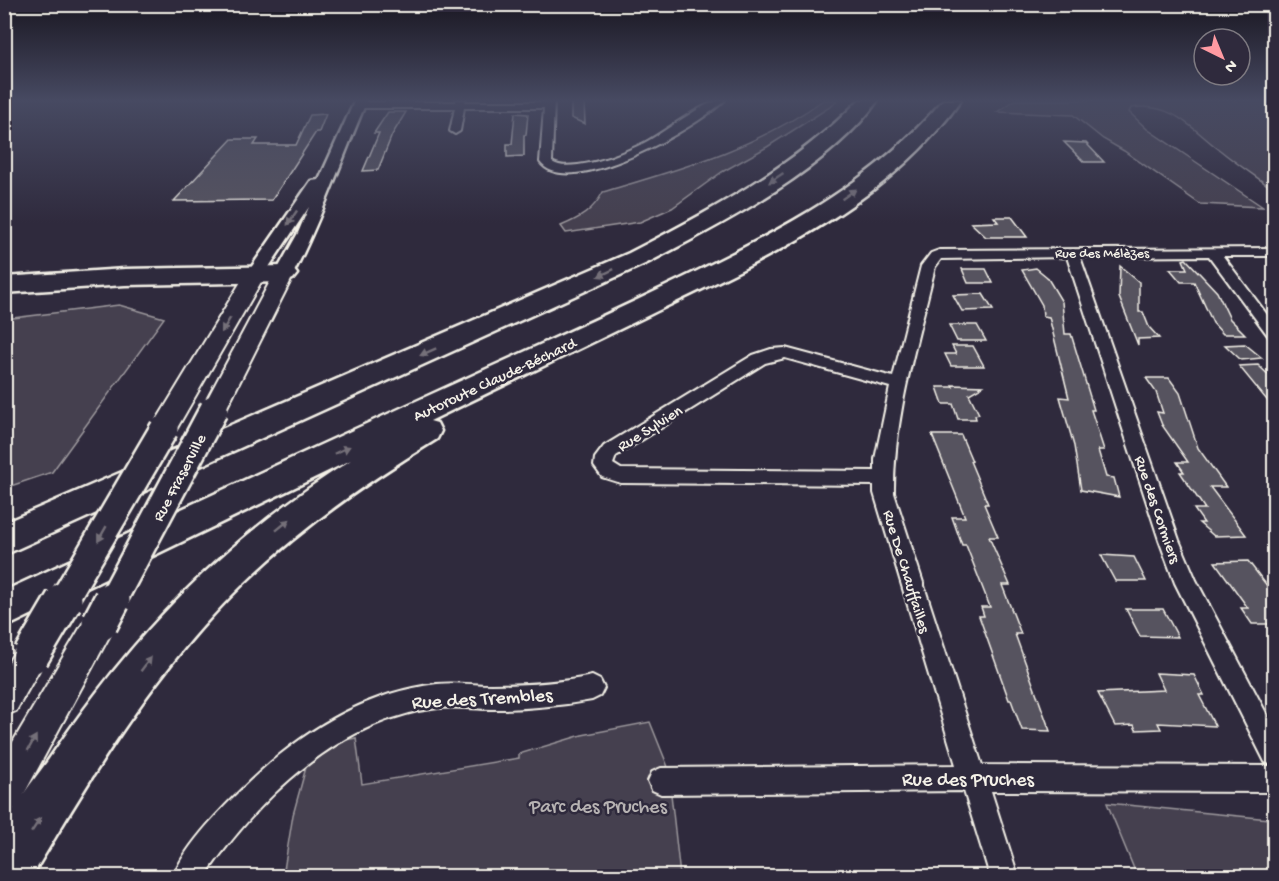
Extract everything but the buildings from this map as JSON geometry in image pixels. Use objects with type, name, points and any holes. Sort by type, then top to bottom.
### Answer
[{"type":"highway","points":[[4,540],[586,282],[679,237],[747,197],[800,161],[824,141]]},
{"type":"highway","name":"Autoroute Claude-Béchard","points":[[4,610],[632,313],[783,237],[843,199],[916,141]]},
{"type":"highway","points":[[4,874],[98,730],[156,650],[231,571],[289,520],[350,477],[423,432],[704,285],[783,237]]},
{"type":"highway","points":[[4,285],[125,277],[284,274]]},
{"type":"highway","points":[[4,291],[53,281]]},
{"type":"highway","points":[[4,526],[353,385]]},
{"type":"highway","points":[[4,621],[296,472]]},
{"type":"main road","name":"Rue Fraserville","points":[[4,794],[100,623],[284,274]]},
{"type":"main road","name":"Rue Fraserville","points":[[4,699],[255,275]]},
{"type":"street","name":"Rue Fraserville","points":[[284,274],[306,233],[342,141]]},
{"type":"street","points":[[547,141],[546,162],[553,168],[573,169],[608,161],[652,141]]},
{"type":"street","name":"Rue Fraserville","points":[[255,275],[337,153]]},
{"type":"street","name":"Rue des Cormiers","points":[[1072,252],[1168,540],[1186,583],[1275,753]]},
{"type":"street","points":[[1213,252],[1275,334]]},
{"type":"street","name":"Rue des Mélèzes","points":[[931,260],[944,253],[1275,252]]},
{"type":"street","name":"Rue De Chauffailles","points":[[931,260],[899,384],[882,478],[884,493],[1004,876]]},
{"type":"street","name":"Rue Sylvien","points":[[882,478],[621,476],[609,472],[603,466],[604,458],[610,451],[759,359],[771,354],[785,353],[899,384]]},
{"type":"street","name":"Rue des Trembles","points":[[189,876],[226,825],[293,760],[364,715],[400,701],[439,696],[558,695],[592,688]]},
{"type":"street","name":"Rue des Pruches","points":[[661,781],[973,778],[1275,779]]},
{"type":"green space","points":[[751,141],[776,141],[722,172],[672,208],[640,222],[566,233],[561,226],[585,213],[603,192],[689,165]]},
{"type":"green space","points":[[1107,141],[1165,141],[1263,207],[1200,204]]},
{"type":"green space","points":[[1209,141],[1274,141],[1274,190]]},
{"type":"green space","points":[[119,305],[164,318],[52,472],[5,488],[5,319]]},
{"type":"green space","name":"Parc des Pruches","points":[[650,722],[668,767],[680,876],[283,876],[293,815],[308,760],[335,742],[356,738],[362,784],[519,758],[519,754],[582,735]]},
{"type":"green space","points":[[1107,803],[1269,819],[1274,828],[1274,876],[1137,876]]}]
